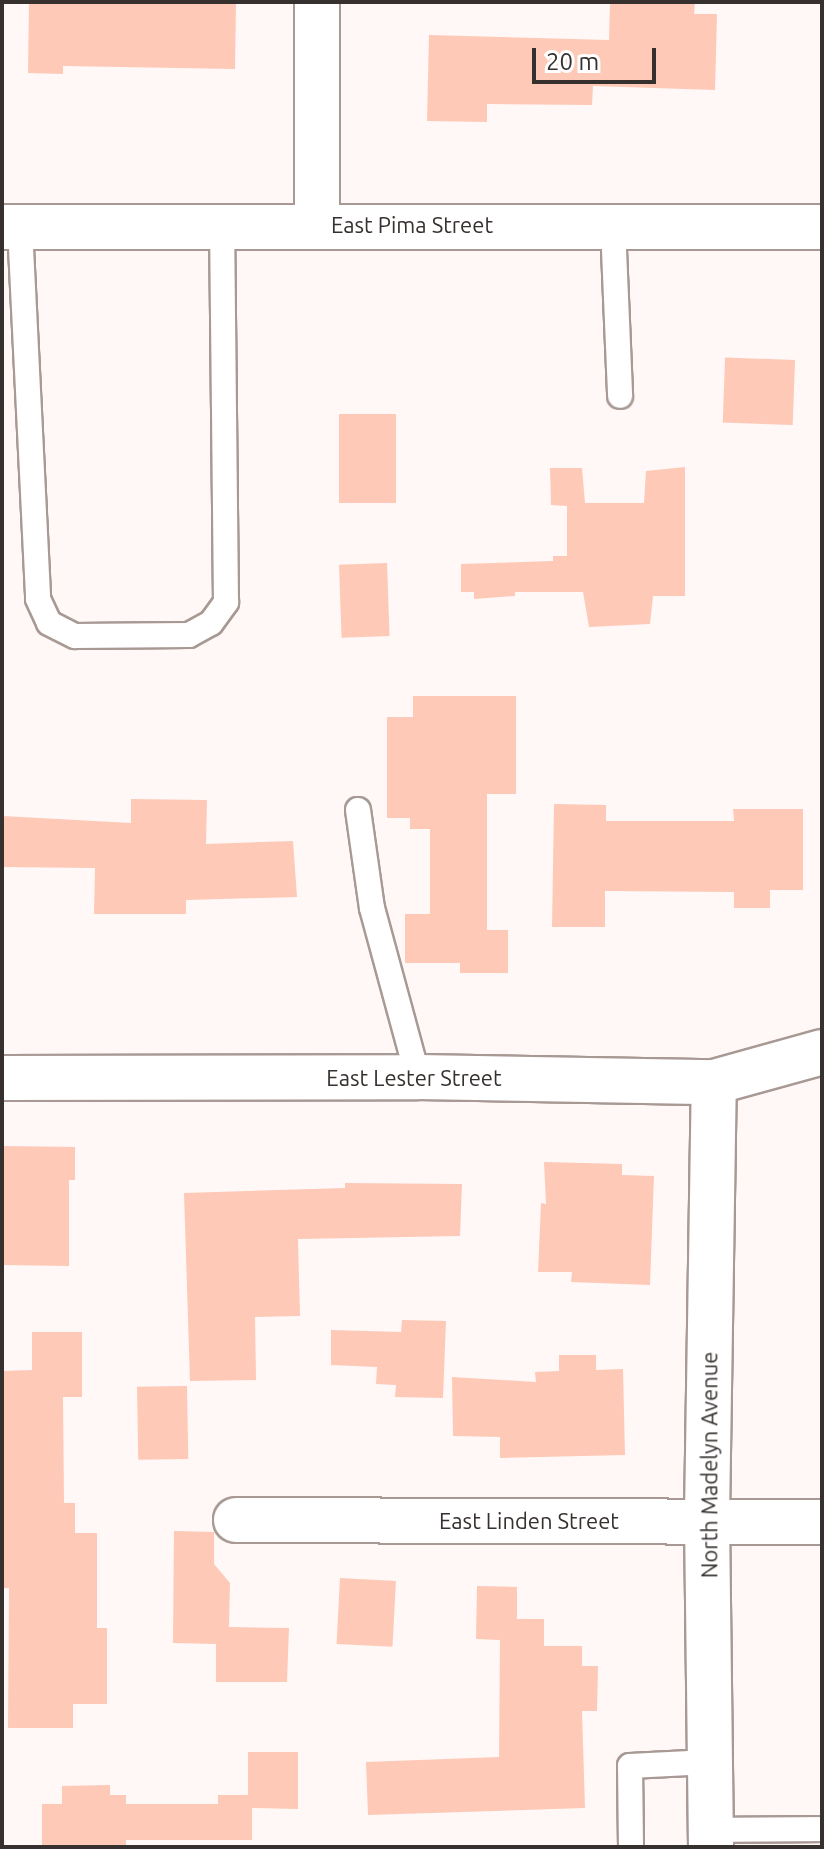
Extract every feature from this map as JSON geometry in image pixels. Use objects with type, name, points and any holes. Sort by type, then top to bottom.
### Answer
[{"type":"street","points":[[317,2],[317,225]]},
{"type":"street","name":"East Pima Street","points":[[11,227],[822,227]]},
{"type":"street","name":"East Lester Street","points":[[2,1078],[418,1077],[714,1082],[822,1052]]},
{"type":"street","name":"North Madelyn Avenue","points":[[711,1838],[707,1521],[714,1082]]},
{"type":"street","name":"East Linden Street","points":[[236,1520],[822,1522]]},
{"type":"lane","points":[[11,227],[38,599],[49,623],[75,636],[189,635],[211,623],[226,602],[222,225]]},
{"type":"lane","points":[[613,226],[620,396]]},
{"type":"lane","points":[[358,810],[372,908],[418,1077]]},
{"type":"lane","points":[[631,1847],[630,1766],[709,1762]]},
{"type":"lane","points":[[711,1838],[822,1829]]},
{"type":"building","points":[[29,2],[236,2],[235,69],[63,66],[63,74],[28,73]]},
{"type":"building","points":[[610,2],[695,2],[694,14],[717,14],[715,90],[593,86],[592,105],[487,104],[487,122],[427,121],[429,35],[609,40]]},
{"type":"building","points":[[725,358],[795,360],[793,425],[723,423]]},
{"type":"building","points":[[339,414],[396,414],[396,503],[339,503]]},
{"type":"building","points":[[685,467],[685,596],[653,596],[650,624],[589,627],[583,592],[515,592],[515,596],[474,599],[474,592],[461,592],[461,564],[553,561],[553,556],[567,556],[567,506],[551,505],[550,468],[582,468],[585,503],[644,503],[646,471]]},
{"type":"building","points":[[387,563],[390,636],[342,638],[339,565]]},
{"type":"building","points":[[413,696],[516,696],[516,794],[487,794],[487,930],[508,930],[508,973],[460,973],[460,963],[405,963],[405,914],[430,914],[430,829],[410,829],[410,818],[387,818],[387,717],[413,717]]},
{"type":"building","points":[[131,799],[207,800],[206,844],[293,841],[297,897],[186,900],[186,914],[94,914],[95,868],[2,867],[2,816],[131,823]]},
{"type":"building","points":[[554,804],[606,805],[606,821],[734,821],[733,809],[803,809],[803,890],[770,890],[770,908],[734,908],[734,892],[605,891],[605,927],[552,927]]},
{"type":"building","points":[[2,1146],[75,1147],[75,1180],[69,1180],[69,1266],[2,1265]]},
{"type":"building","points":[[544,1162],[622,1164],[622,1175],[654,1176],[650,1285],[571,1282],[572,1272],[538,1272],[541,1203],[546,1204]]},
{"type":"building","points":[[345,1183],[462,1184],[460,1236],[298,1239],[300,1316],[255,1317],[256,1380],[190,1381],[184,1193],[345,1188]]},
{"type":"building","points":[[402,1320],[446,1321],[443,1398],[395,1397],[396,1385],[376,1384],[377,1367],[331,1365],[331,1330],[401,1332]]},
{"type":"building","points":[[32,1332],[82,1332],[82,1397],[63,1397],[64,1503],[75,1503],[75,1533],[97,1533],[97,1628],[107,1628],[107,1704],[73,1704],[73,1728],[8,1728],[9,1588],[2,1588],[2,1371],[32,1370]]},
{"type":"building","points":[[559,1355],[596,1355],[596,1370],[623,1369],[625,1455],[500,1458],[500,1437],[453,1436],[452,1377],[536,1382],[535,1372],[559,1371]]},
{"type":"building","points":[[187,1386],[188,1459],[138,1460],[137,1387]]},
{"type":"building","points":[[174,1531],[214,1532],[214,1564],[230,1583],[229,1627],[289,1628],[287,1682],[216,1682],[216,1644],[173,1643]]},
{"type":"building","points":[[340,1578],[396,1581],[392,1647],[337,1644]]},
{"type":"building","points":[[477,1586],[517,1587],[517,1619],[544,1619],[544,1646],[582,1646],[582,1666],[598,1666],[597,1711],[582,1711],[585,1808],[368,1815],[366,1762],[499,1757],[500,1640],[476,1639]]},
{"type":"building","points":[[248,1752],[298,1752],[298,1809],[252,1808],[252,1840],[126,1840],[126,1847],[42,1847],[42,1804],[62,1804],[62,1786],[110,1785],[110,1795],[126,1795],[126,1804],[218,1804],[218,1795],[248,1795]]}]
